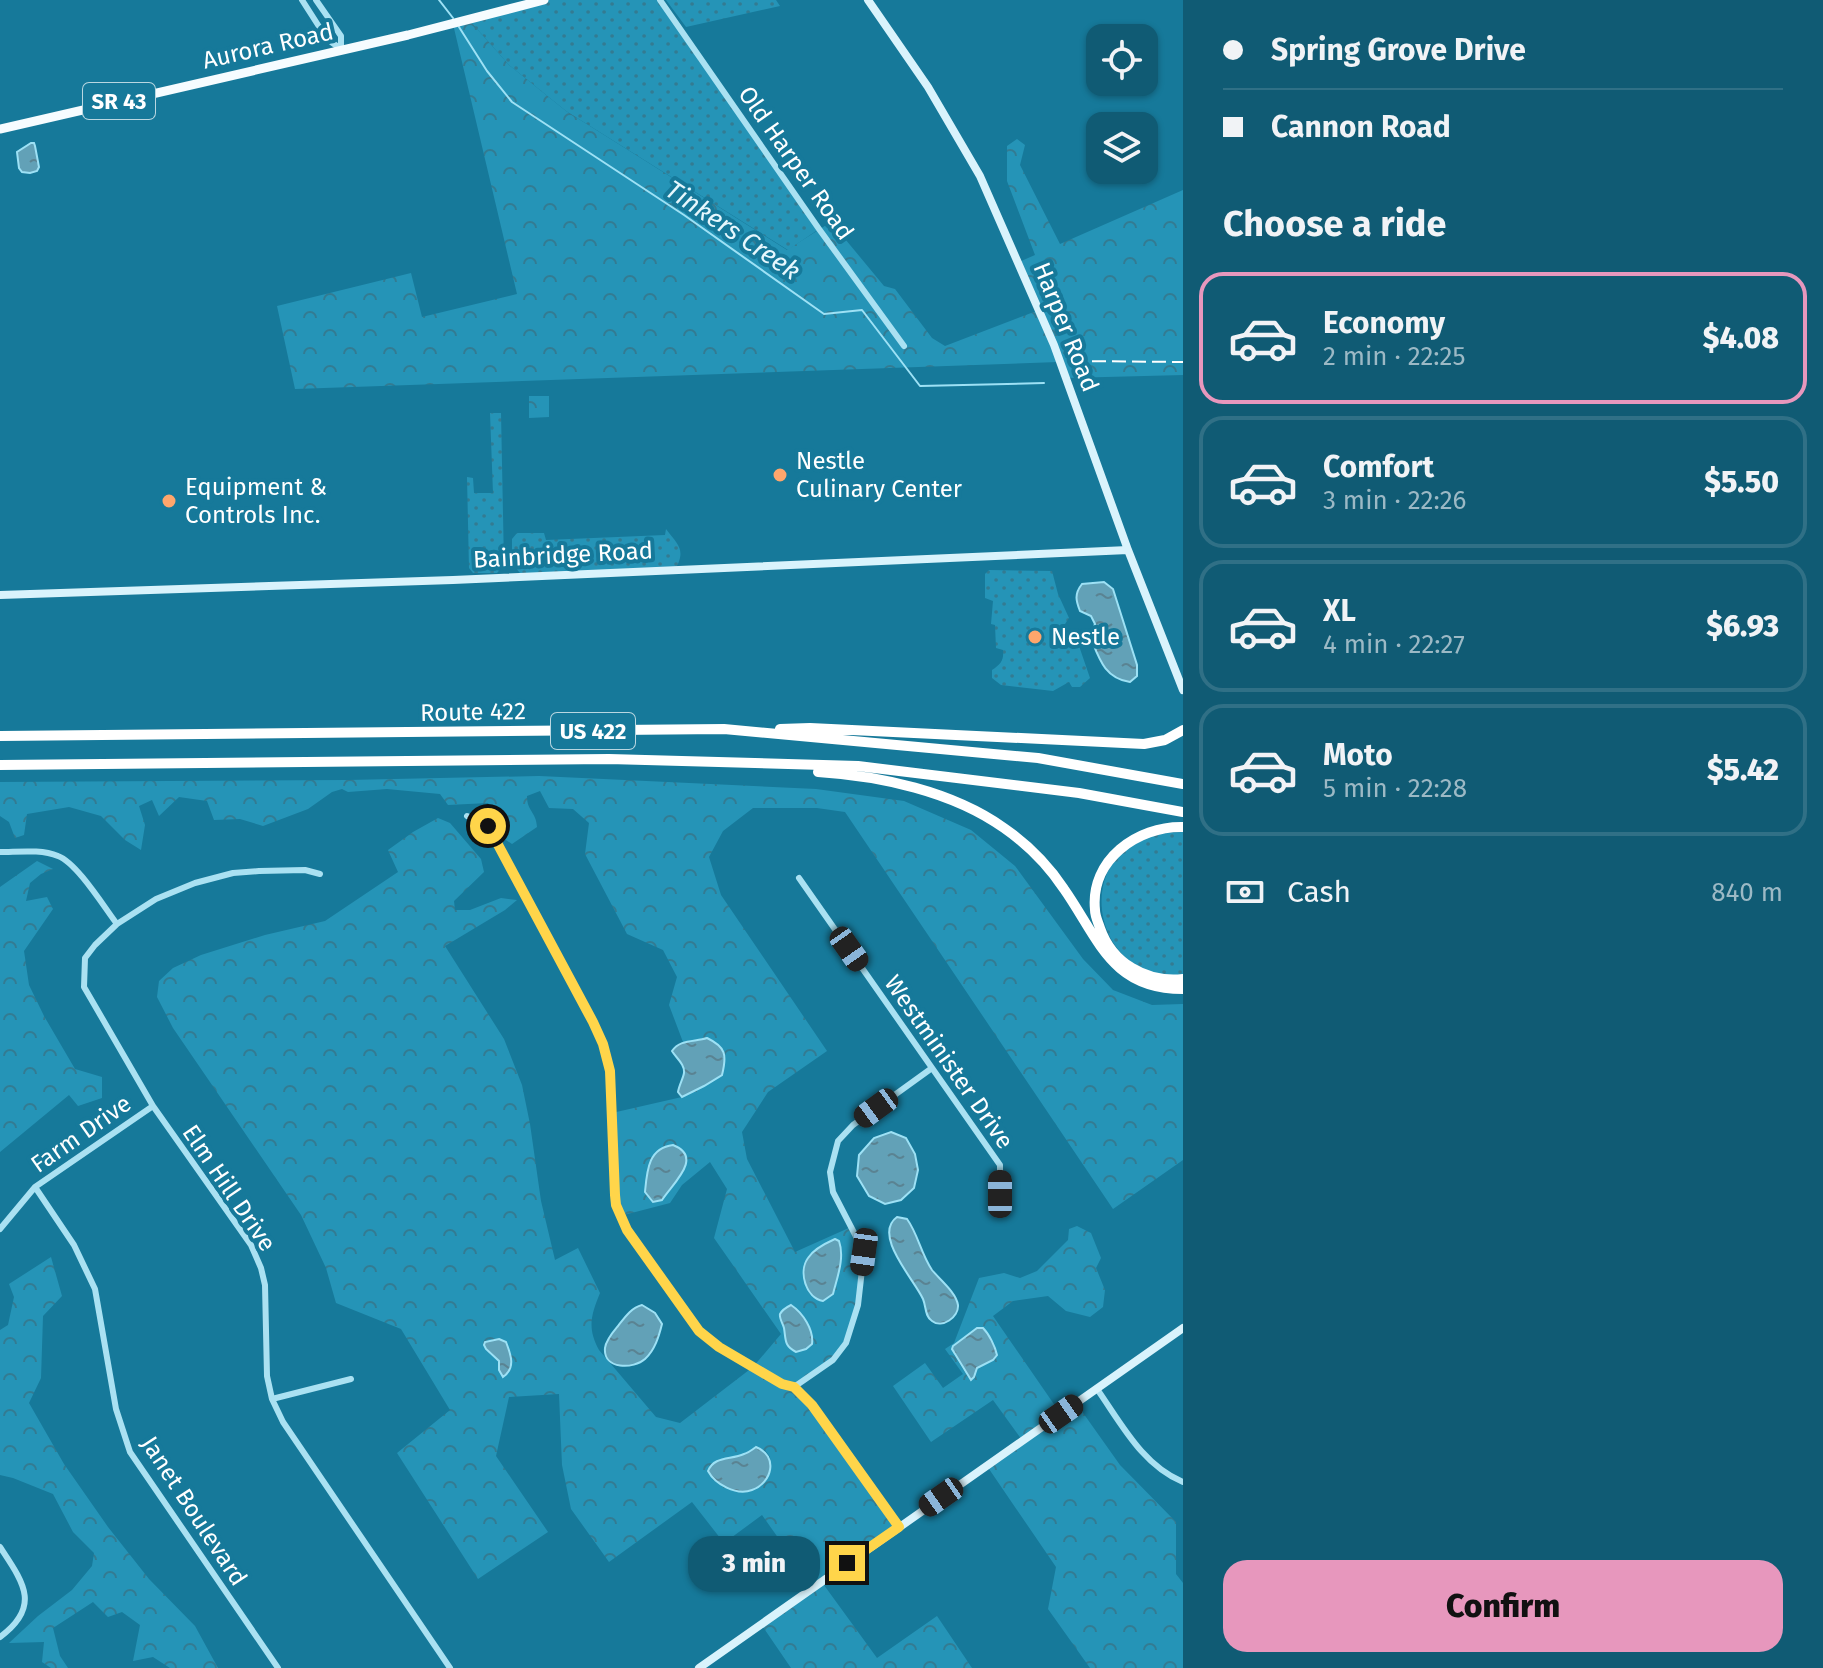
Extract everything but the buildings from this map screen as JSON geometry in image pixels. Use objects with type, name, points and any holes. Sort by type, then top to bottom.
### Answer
[{"type":"highway","points":[[724,729],[810,728],[1144,744],[1165,740],[1183,730]]},
{"type":"highway","name":"Route 422","points":[[0,736],[724,729],[1038,758],[1183,784]]},
{"type":"highway","name":"Route 422","points":[[0,765],[609,759],[858,766],[1079,793],[1183,812]]},
{"type":"highway","points":[[672,761],[836,773],[907,786],[949,798],[980,812],[1031,850],[1063,887],[1108,957],[1124,973],[1152,986],[1183,989]]},
{"type":"highway","points":[[1183,827],[1167,827],[1145,833],[1124,845],[1105,865],[1096,888],[1095,911],[1104,939],[1121,961],[1151,978],[1183,979]]},
{"type":"main road","name":"Aurora Road","points":[[0,129],[544,0]]},
{"type":"street","points":[[302,0],[327,39],[341,49]]},
{"type":"street","points":[[316,0],[341,36],[341,49]]},
{"type":"street","name":"Old Harper Road","points":[[660,0],[904,346]]},
{"type":"street","name":"Harper Road","points":[[868,0],[928,87],[980,176],[1054,345],[1128,550],[1183,690]]},
{"type":"street","name":"Bainbridge Road","points":[[0,595],[433,581],[1128,550]]},
{"type":"street","points":[[467,816],[488,826],[603,1044],[610,1071],[616,1205],[627,1230],[699,1331],[782,1384],[794,1387],[812,1405],[899,1527]]},
{"type":"street","points":[[0,852],[44,852],[69,861],[117,924]]},
{"type":"street","name":"Elm Hill Drive","points":[[320,874],[305,870],[233,873],[195,883],[156,899],[117,924],[95,945],[85,958],[84,987],[153,1106],[251,1245],[265,1285],[267,1376],[272,1399],[283,1422],[450,1668]]},
{"type":"street","name":"Westminister Drive","points":[[799,878],[1000,1165],[1000,1194]]},
{"type":"street","points":[[794,1387],[833,1360],[846,1343],[858,1305],[864,1252],[833,1192],[830,1172],[838,1141],[853,1125],[932,1068]]},
{"type":"street","name":"Farm Drive","points":[[0,1229],[35,1187],[153,1106]]},
{"type":"street","name":"Janet Boulevard","points":[[35,1187],[74,1245],[95,1289],[116,1409],[130,1452],[278,1668]]},
{"type":"street","points":[[699,1668],[1183,1328]]},
{"type":"street","points":[[272,1399],[351,1379]]},
{"type":"street","points":[[1097,1389],[1147,1457],[1183,1482]]},
{"type":"street","points":[[0,1547],[23,1582],[25,1597],[18,1620],[0,1637]]},
{"type":"green space","points":[[544,0],[660,0],[819,229],[788,250],[566,111],[509,65],[469,20]]},
{"type":"green space","points":[[666,0],[776,0],[780,6],[686,27]]},
{"type":"green space","points":[[469,20],[509,65],[566,111],[787,250],[831,222],[884,286],[895,289],[932,338],[945,346],[1039,310],[1019,262],[1035,255],[1007,181],[1007,146],[1017,139],[1025,145],[1020,165],[1060,244],[1183,190],[1183,375],[1066,378],[1058,362],[295,389],[277,306],[411,273],[422,317],[517,294],[453,24]]},
{"type":"green space","points":[[529,396],[549,396],[549,417],[529,418]]},
{"type":"green space","points":[[490,413],[501,413],[504,565],[497,573],[473,573],[469,568],[467,477],[473,478],[474,493],[493,493]]},
{"type":"green space","points":[[666,529],[680,548],[675,570],[523,577],[512,563],[512,539],[517,533],[544,533],[546,540],[665,535]]},
{"type":"green space","points":[[989,570],[1052,571],[1069,618],[1063,627],[1069,641],[1078,643],[1090,678],[1080,687],[1072,687],[1069,682],[1053,691],[1001,685],[992,678],[992,670],[1001,662],[1003,650],[996,648],[995,625],[991,624],[993,601],[985,598],[985,574]]},
{"type":"green space","points":[[539,776],[816,789],[904,801],[971,830],[1015,866],[1083,959],[1113,990],[1152,1005],[1183,1004],[1183,1160],[1113,1209],[845,812],[817,808],[753,808],[723,831],[709,857],[721,895],[827,1051],[768,1092],[742,1132],[747,1159],[795,1252],[851,1227],[864,1252],[858,1305],[846,1343],[833,1360],[794,1387],[812,1405],[895,1526],[845,1560],[821,1581],[877,1658],[937,1616],[972,1668],[791,1668],[761,1624],[813,1587],[762,1515],[724,1543],[692,1502],[609,1562],[571,1509],[562,1465],[559,1394],[509,1397],[496,1456],[548,1532],[478,1579],[397,1453],[450,1410],[401,1329],[336,1303],[326,1268],[301,1215],[173,1028],[157,997],[159,981],[173,968],[201,955],[325,921],[398,872],[388,850],[438,818],[450,823],[481,859],[484,872],[454,901],[455,910],[470,910],[501,898],[517,900],[445,946],[504,1039],[522,1085],[541,1201],[555,1260],[578,1248],[600,1293],[592,1322],[599,1350],[656,1417],[680,1423],[753,1367],[781,1334],[714,1238],[727,1189],[710,1162],[682,1185],[670,1203],[620,1216],[616,1205],[612,1113],[682,1097],[722,1075],[696,1041],[683,1042],[669,1005],[677,977],[663,950],[627,934],[585,854],[589,823],[573,809],[549,808],[540,791],[527,796],[537,827],[512,844],[503,838],[498,819],[488,803],[448,805],[440,794],[387,789],[348,792],[342,789],[332,792],[308,809],[263,826],[240,819],[214,820],[207,801],[179,797],[159,816],[152,800],[139,806],[145,825],[141,850],[125,840],[101,816],[69,807],[27,814],[24,835],[15,838],[9,822],[0,816],[0,782]],"holes":[[[765,1450],[770,1457],[771,1469],[751,1491],[732,1490],[713,1480],[709,1466],[714,1462]]]},
{"type":"green space","points":[[1183,832],[1183,977],[1152,974],[1123,955],[1113,942],[1102,910],[1102,893],[1113,862],[1125,849],[1145,838]]},
{"type":"green space","points":[[37,861],[53,869],[30,883],[26,901],[47,897],[53,909],[24,951],[29,985],[75,1069],[102,1077],[102,1098],[78,1106],[69,1095],[0,1152],[0,887]]},
{"type":"green space","points":[[1077,1226],[1091,1233],[1101,1258],[1096,1268],[1105,1290],[1103,1307],[1090,1317],[1066,1311],[1048,1296],[1013,1301],[993,1316],[1060,1413],[1076,1403],[1120,1465],[1176,1522],[1176,1574],[1183,1583],[1183,1668],[1090,1668],[1048,1609],[1056,1567],[987,1466],[1022,1440],[993,1400],[931,1442],[893,1386],[925,1363],[943,1388],[963,1374],[945,1349],[954,1343],[979,1278],[1004,1273],[1020,1278],[1037,1271],[1068,1240],[1069,1229]],"holes":[[[986,1330],[995,1347],[993,1360],[977,1369],[974,1377],[968,1377],[954,1355],[959,1341]]]},
{"type":"green space","points":[[51,1257],[62,1296],[43,1316],[41,1378],[29,1403],[64,1464],[108,1527],[149,1579],[195,1626],[218,1668],[170,1668],[153,1657],[133,1661],[140,1625],[122,1612],[108,1617],[93,1602],[53,1628],[60,1656],[68,1668],[51,1668],[42,1662],[44,1642],[9,1643],[72,1590],[92,1566],[94,1553],[73,1532],[53,1494],[0,1475],[0,1330],[8,1325],[14,1297],[9,1284]]},
{"type":"water","points":[[31,143],[35,146],[39,167],[37,171],[22,172],[17,152]]},
{"type":"water","points":[[1104,582],[1113,589],[1137,665],[1137,676],[1130,682],[1114,676],[1104,666],[1090,636],[1095,624],[1091,616],[1080,611],[1078,604],[1077,594],[1082,584]]},
{"type":"water","points":[[707,1038],[724,1052],[722,1075],[682,1097],[678,1092],[684,1070],[672,1051],[683,1043]]},
{"type":"water","points":[[891,1132],[906,1138],[915,1154],[918,1170],[914,1188],[901,1200],[885,1204],[869,1196],[857,1176],[859,1155],[874,1138]]},
{"type":"water","points":[[673,1145],[682,1150],[686,1163],[662,1200],[653,1202],[645,1192],[650,1162],[658,1151]]},
{"type":"water","points":[[897,1217],[907,1219],[928,1264],[957,1300],[956,1314],[945,1323],[936,1323],[928,1317],[923,1299],[892,1246],[889,1235]]},
{"type":"water","points":[[835,1239],[841,1248],[840,1268],[833,1294],[823,1301],[812,1295],[805,1284],[805,1264],[813,1252]]},
{"type":"water","points":[[642,1305],[655,1313],[662,1324],[654,1347],[634,1365],[614,1364],[606,1355],[607,1342],[628,1313]]},
{"type":"water","points":[[791,1305],[807,1322],[812,1339],[812,1344],[806,1349],[796,1352],[786,1342],[780,1316]]},
{"type":"water","points":[[977,1328],[983,1328],[992,1340],[997,1355],[977,1368],[971,1380],[952,1349]]},
{"type":"water","points":[[499,1339],[506,1342],[511,1361],[510,1370],[503,1377],[499,1361],[484,1345],[485,1342]]},
{"type":"water","points":[[756,1447],[763,1451],[770,1463],[768,1476],[759,1487],[746,1491],[727,1488],[708,1471],[718,1461],[746,1454]]},
{"type":"waterway","name":"Tinkers Creek","points":[[439,0],[453,18]]},
{"type":"waterway","name":"Tinkers Creek","points":[[459,27],[487,71],[512,102],[684,215],[824,314],[862,310],[920,386],[1044,383]]},
{"type":"railway","points":[[1072,361],[1183,362]]},
{"type":"place","name":"Nestle Culinary Center","points":[[780,475]]},
{"type":"place","name":"Equipment & Controls Inc.","points":[[169,501]]},
{"type":"place","name":"Nestle","points":[[1035,637]]},
{"type":"route","points":[[488,826],[603,1044],[610,1071],[616,1205],[627,1230],[699,1331],[719,1347],[782,1384],[794,1387],[812,1405],[899,1527],[847,1563]]}]
